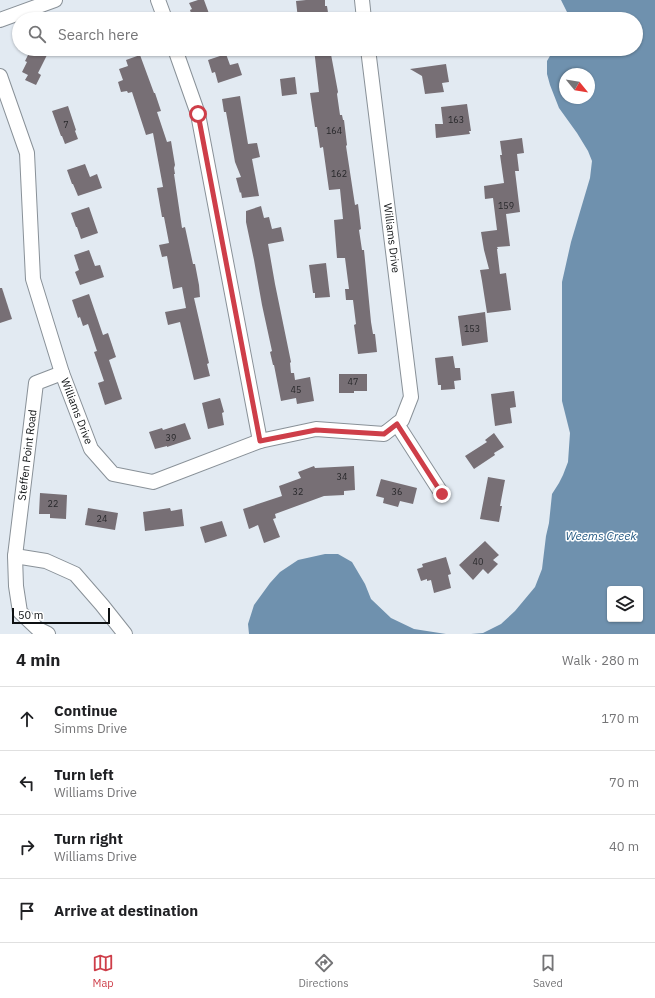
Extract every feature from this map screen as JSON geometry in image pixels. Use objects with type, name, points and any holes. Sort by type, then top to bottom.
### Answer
[{"type":"street","points":[[22,12],[55,0]]},
{"type":"street","points":[[158,0],[162,12]]},
{"type":"street","points":[[362,0],[363,12]]},
{"type":"street","points":[[0,20],[12,16]]},
{"type":"street","points":[[177,56],[198,114],[260,441]]},
{"type":"street","name":"Williams Drive","points":[[0,76],[27,153],[33,279],[62,373],[91,449],[113,474],[153,482],[260,441],[316,430],[384,434],[402,420],[411,397],[369,56]]},
{"type":"street","name":"Steffen Point Road","points":[[48,634],[38,629],[20,612],[16,586],[15,556],[36,383],[62,373]]},
{"type":"street","points":[[397,424],[442,494]]},
{"type":"street","points":[[15,556],[46,561],[75,574],[125,634]]},
{"type":"water","name":"Weems Creek","points":[[561,0],[655,0],[655,634],[471,634],[483,633],[501,624],[515,611],[535,587],[542,569],[552,494],[563,475],[568,462],[570,433],[562,401],[562,282],[571,242],[590,178],[592,161],[577,133],[559,108],[547,74],[547,61],[550,56],[643,56],[643,12],[567,12]]},
{"type":"water","points":[[325,554],[338,554],[352,562],[365,584],[371,599],[391,618],[414,629],[446,634],[249,634],[248,624],[254,605],[280,572],[298,560]]},
{"type":"building","points":[[204,0],[208,12],[191,12],[190,10],[192,9],[189,3]]},
{"type":"building","points":[[325,0],[325,6],[327,6],[328,12],[297,12],[296,1]]},
{"type":"building","points":[[28,56],[46,56],[38,73],[41,75],[36,85],[25,80],[28,75],[22,72],[27,62],[25,61]]},
{"type":"building","points":[[140,56],[161,111],[157,112],[167,142],[171,141],[182,228],[185,227],[193,264],[195,264],[200,297],[194,298],[209,363],[207,364],[210,376],[194,380],[180,322],[168,325],[165,312],[186,308],[182,287],[173,289],[167,256],[162,257],[159,245],[169,243],[164,217],[162,217],[157,188],[163,187],[153,133],[146,135],[132,92],[121,92],[118,82],[123,80],[119,69],[128,66],[126,60]]},
{"type":"building","points":[[220,56],[227,56],[230,65],[238,63],[242,75],[218,83],[215,72],[212,73],[208,60]]},
{"type":"building","points":[[315,56],[331,56],[338,92],[340,115],[342,115],[344,120],[346,146],[355,205],[358,204],[361,229],[359,230],[362,250],[364,250],[371,322],[373,334],[375,334],[377,352],[358,354],[354,325],[356,324],[353,300],[346,300],[345,289],[349,289],[345,258],[337,258],[334,220],[343,219],[340,189],[329,190],[323,147],[320,148],[317,127],[315,127],[310,93],[319,92]]},
{"type":"building","points":[[446,64],[449,82],[442,83],[444,92],[425,94],[422,76],[410,69]]},
{"type":"building","points":[[295,77],[297,94],[282,96],[280,79]]},
{"type":"building","points":[[240,96],[248,144],[257,143],[260,157],[252,159],[259,196],[242,198],[236,178],[241,177],[235,162],[226,112],[224,112],[222,99]]},
{"type":"building","points":[[467,104],[471,131],[469,131],[470,134],[436,138],[435,124],[443,124],[441,107]]},
{"type":"building","points":[[68,106],[78,139],[65,144],[52,111]]},
{"type":"building","points":[[522,138],[524,153],[517,154],[519,171],[515,171],[520,212],[506,214],[510,246],[497,247],[500,274],[506,273],[511,310],[487,313],[480,270],[489,269],[481,232],[497,230],[493,198],[485,199],[484,186],[504,183],[500,155],[502,155],[500,141]]},
{"type":"building","points":[[85,164],[90,177],[97,174],[102,188],[78,196],[67,170]]},
{"type":"building","points":[[261,206],[264,218],[269,217],[272,229],[281,227],[284,241],[268,244],[291,362],[291,373],[294,373],[295,380],[310,377],[314,401],[297,404],[296,398],[281,401],[270,352],[272,351],[246,222],[246,211]]},
{"type":"building","points":[[89,207],[98,233],[81,239],[71,213]]},
{"type":"building","points":[[89,250],[95,266],[100,265],[104,277],[80,285],[75,272],[79,270],[74,255]]},
{"type":"building","points":[[326,263],[330,297],[315,298],[309,265]]},
{"type":"building","points":[[0,288],[2,288],[12,319],[0,323]]},
{"type":"building","points":[[89,294],[103,335],[108,333],[116,357],[109,360],[122,399],[105,405],[98,383],[104,381],[94,352],[97,351],[88,324],[83,326],[80,317],[78,318],[72,300]]},
{"type":"building","points":[[485,312],[488,342],[462,346],[458,316]]},
{"type":"building","points":[[453,356],[455,368],[460,368],[461,380],[454,381],[455,389],[441,390],[441,385],[438,385],[435,358]]},
{"type":"building","points":[[339,374],[367,374],[367,391],[339,393]]},
{"type":"building","points":[[514,391],[516,407],[510,408],[512,423],[495,426],[491,394]]},
{"type":"building","points":[[220,398],[224,412],[222,413],[224,425],[208,429],[202,403]]},
{"type":"building","points":[[185,423],[191,439],[167,447],[155,449],[149,432],[162,428],[163,430]]},
{"type":"building","points":[[494,433],[504,447],[474,469],[465,456],[487,442],[485,440]]},
{"type":"building","points":[[314,466],[315,468],[354,466],[355,490],[344,491],[344,495],[324,496],[275,514],[276,518],[273,519],[280,537],[264,543],[258,525],[249,529],[243,509],[282,496],[279,486],[301,478],[298,472]]},
{"type":"building","points":[[488,477],[505,480],[500,506],[502,506],[499,522],[480,519]]},
{"type":"building","points":[[381,479],[417,488],[413,504],[400,501],[398,507],[383,503],[384,498],[376,496]]},
{"type":"building","points":[[40,493],[67,495],[66,519],[50,518],[50,514],[39,514]]},
{"type":"building","points":[[88,508],[118,513],[115,530],[85,525]]},
{"type":"building","points":[[170,508],[171,511],[182,509],[184,526],[145,531],[143,512]]},
{"type":"building","points":[[222,521],[227,536],[205,543],[200,527]]},
{"type":"building","points":[[485,541],[499,555],[493,560],[498,564],[488,574],[483,569],[473,580],[459,565]]},
{"type":"building","points":[[446,557],[451,574],[448,575],[451,588],[434,593],[431,580],[427,581],[427,579],[421,581],[417,569],[423,567],[422,564]]},
{"type":"route","points":[[198,114],[260,441],[316,430],[384,434],[397,424],[442,494]]}]
